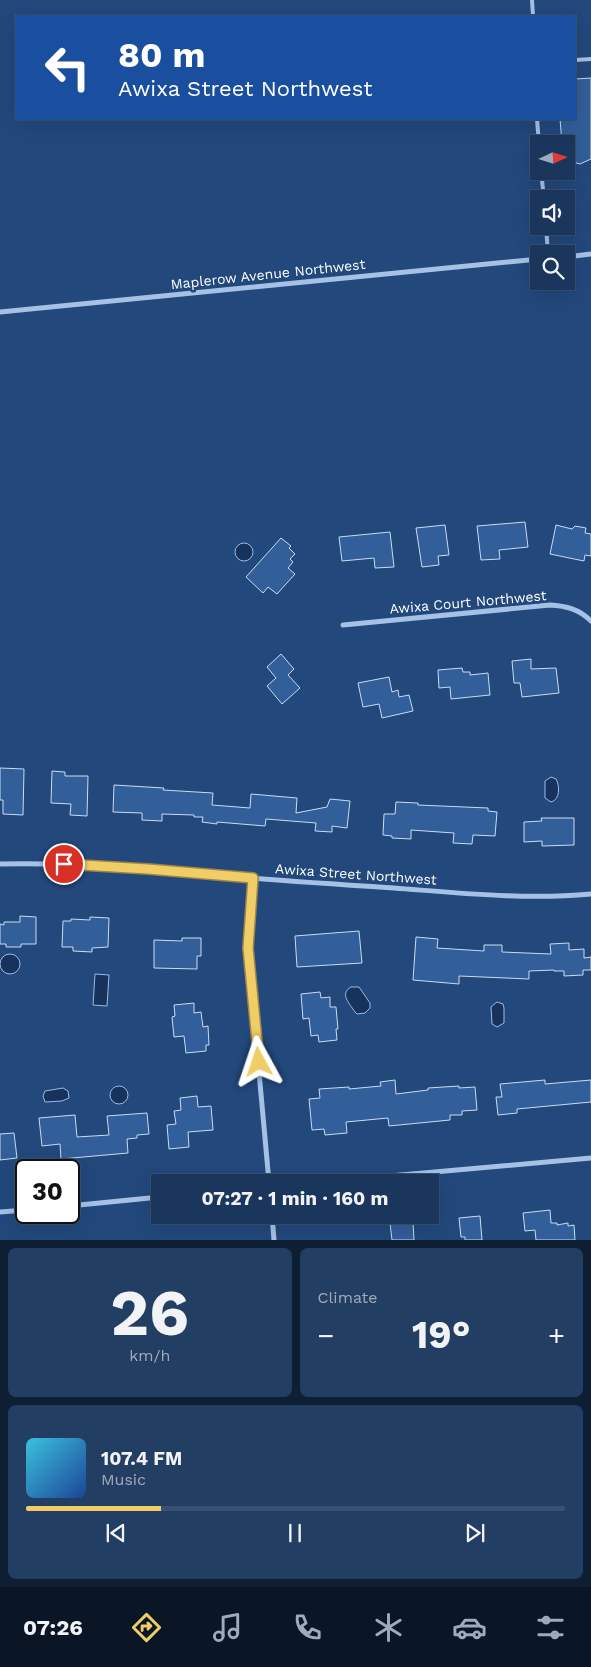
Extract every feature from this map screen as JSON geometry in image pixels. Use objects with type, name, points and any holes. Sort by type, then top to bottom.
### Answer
[{"type":"street","points":[[575,256],[591,254]]},
{"type":"street","name":"Maplerow Avenue Northwest","points":[[0,312],[530,260]]},
{"type":"street","name":"Awixa Court Northwest","points":[[343,625],[550,605],[565,606],[578,610],[591,621]]},
{"type":"street","name":"Awixa Street Northwest","points":[[0,864],[75,864],[506,896],[559,897],[591,894]]},
{"type":"street","points":[[253,878],[249,921],[249,962],[268,1174]]},
{"type":"street","points":[[412,1174],[591,1158]]},
{"type":"street","points":[[80,1205],[151,1198]]},
{"type":"street","points":[[0,1212],[15,1211]]},
{"type":"street","points":[[273,1224],[274,1240]]},
{"type":"lane","points":[[532,0],[533,15]]},
{"type":"lane","points":[[576,60],[591,58]]},
{"type":"lane","points":[[537,120],[538,135]]},
{"type":"water","points":[[244,543],[250,546],[253,552],[250,558],[244,561],[238,558],[235,552],[238,546]]},
{"type":"water","points":[[551,777],[556,779],[559,789],[558,796],[551,802],[545,798],[545,781]]},
{"type":"water","points":[[10,954],[17,957],[20,964],[17,971],[10,974],[3,971],[0,964],[3,957]]},
{"type":"water","points":[[95,974],[109,975],[107,1006],[93,1005]]},
{"type":"water","points":[[351,987],[359,987],[370,1003],[370,1008],[365,1013],[357,1014],[348,1002],[346,993]]},
{"type":"water","points":[[497,1002],[503,1004],[504,1023],[497,1027],[492,1024],[491,1007]]},
{"type":"water","points":[[119,1086],[125,1089],[128,1095],[125,1101],[119,1104],[113,1101],[110,1095],[113,1089]]},
{"type":"water","points":[[63,1088],[68,1091],[69,1098],[62,1101],[45,1102],[43,1096],[45,1091]]},
{"type":"building","points":[[591,78],[591,159],[580,164],[575,163],[575,135],[561,135],[560,120],[576,120],[576,79]]},
{"type":"building","points":[[525,522],[528,547],[499,550],[500,559],[481,560],[477,526]]},
{"type":"building","points":[[445,525],[449,555],[438,556],[439,565],[422,567],[416,528]]},
{"type":"building","points":[[556,525],[572,529],[575,526],[586,528],[585,533],[591,534],[591,556],[585,555],[584,561],[550,554]]},
{"type":"building","points":[[390,532],[394,567],[375,568],[374,558],[342,561],[339,537]]},
{"type":"building","points":[[281,538],[291,546],[289,548],[295,554],[290,559],[293,562],[288,568],[295,574],[277,594],[268,587],[263,593],[246,577]]},
{"type":"building","points":[[281,654],[294,669],[288,675],[300,688],[282,704],[267,686],[276,678],[267,667]]},
{"type":"building","points":[[531,659],[531,669],[556,668],[559,693],[522,697],[520,683],[514,683],[512,661]]},
{"type":"building","points":[[462,668],[463,672],[470,672],[470,675],[488,673],[490,695],[451,699],[450,687],[439,688],[438,670]]},
{"type":"building","points":[[389,677],[392,692],[398,690],[399,697],[409,695],[413,711],[382,718],[379,704],[363,707],[358,683]]},
{"type":"building","points":[[0,768],[24,769],[23,815],[3,814],[3,800],[0,800]]},
{"type":"building","points":[[52,771],[65,772],[65,776],[88,776],[87,816],[70,815],[71,804],[51,803]]},
{"type":"building","points":[[114,785],[213,793],[212,805],[250,808],[251,794],[297,798],[296,813],[327,807],[330,799],[350,801],[347,828],[332,826],[332,832],[315,831],[316,823],[266,819],[265,826],[217,822],[217,824],[202,822],[203,817],[194,817],[194,815],[162,814],[162,821],[142,820],[142,813],[113,812]]},
{"type":"building","points":[[396,802],[418,803],[418,805],[488,808],[488,811],[497,812],[495,836],[473,835],[472,844],[453,843],[454,833],[411,830],[411,839],[392,838],[392,836],[383,835],[384,814],[395,814]]},
{"type":"building","points":[[541,818],[574,818],[574,845],[542,846],[542,841],[524,842],[524,822],[542,821]]},
{"type":"building","points":[[20,916],[36,917],[36,944],[6,947],[6,944],[0,944],[0,924],[4,925],[4,922],[20,922]]},
{"type":"building","points":[[90,917],[109,918],[108,947],[92,948],[92,952],[73,951],[73,947],[62,947],[63,921],[71,921],[71,919],[90,920]]},
{"type":"building","points":[[359,931],[362,963],[297,967],[295,936]]},
{"type":"building","points":[[416,937],[438,939],[437,948],[484,951],[484,945],[502,945],[502,952],[551,954],[550,944],[569,943],[569,950],[584,949],[584,958],[591,957],[591,970],[583,970],[583,975],[564,976],[564,971],[529,971],[529,979],[459,976],[459,984],[413,980]]},
{"type":"building","points":[[182,938],[201,938],[201,956],[197,956],[197,969],[154,968],[154,940],[182,941]]},
{"type":"building","points":[[320,992],[321,998],[330,997],[330,1007],[336,1007],[337,1040],[319,1042],[318,1035],[311,1036],[309,1018],[303,1019],[301,994]]},
{"type":"building","points":[[194,1003],[194,1013],[201,1012],[203,1027],[208,1026],[209,1045],[206,1045],[206,1051],[186,1053],[184,1036],[174,1037],[172,1017],[175,1016],[174,1005]]},
{"type":"building","points":[[395,1080],[396,1094],[428,1090],[428,1088],[475,1087],[477,1110],[462,1111],[462,1115],[450,1115],[450,1120],[389,1126],[388,1118],[346,1122],[347,1133],[325,1135],[324,1129],[312,1130],[309,1099],[320,1098],[319,1089],[381,1086],[380,1082]]},
{"type":"building","points":[[545,1080],[545,1084],[591,1080],[591,1102],[517,1109],[517,1113],[498,1115],[496,1097],[502,1097],[500,1084]]},
{"type":"building","points":[[197,1096],[198,1107],[211,1106],[213,1130],[188,1132],[189,1147],[169,1149],[167,1125],[176,1124],[174,1111],[181,1110],[180,1098]]},
{"type":"building","points":[[147,1113],[149,1134],[137,1135],[137,1138],[127,1139],[128,1153],[61,1159],[60,1144],[42,1146],[39,1118],[75,1115],[77,1137],[109,1135],[107,1116]]},
{"type":"building","points":[[14,1133],[17,1158],[0,1160],[0,1134]]},
{"type":"building","points":[[550,1210],[551,1223],[557,1223],[557,1225],[568,1223],[568,1226],[574,1225],[575,1240],[536,1240],[535,1230],[525,1231],[523,1213]]},
{"type":"building","points":[[480,1216],[482,1240],[465,1240],[465,1237],[461,1237],[459,1218]]},
{"type":"building","points":[[390,1224],[413,1224],[414,1240],[392,1240]]},
{"type":"route","points":[[64,864],[253,878],[248,948],[259,1062]]}]
